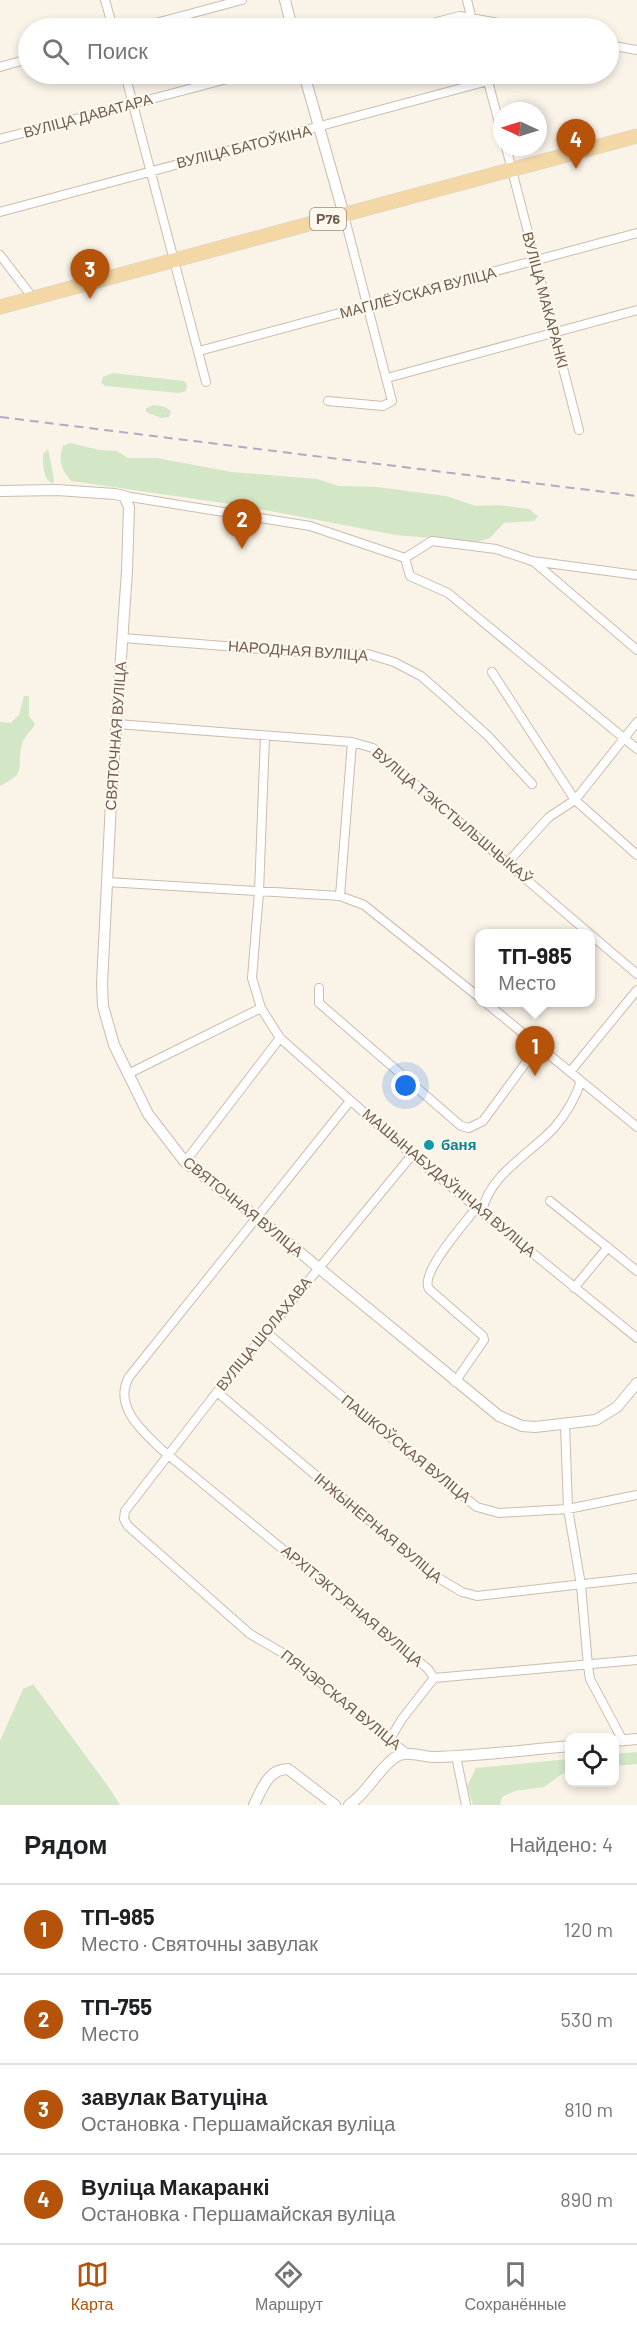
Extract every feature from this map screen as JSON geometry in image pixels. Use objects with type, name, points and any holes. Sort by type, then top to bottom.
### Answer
[{"type":"main road","name":"Р76","points":[[0,307],[637,136]]},
{"type":"street","points":[[105,0],[110,18]]},
{"type":"street","points":[[174,18],[242,0]]},
{"type":"street","points":[[285,0],[290,18]]},
{"type":"street","points":[[452,18],[460,16],[472,18],[469,2]]},
{"type":"street","points":[[619,47],[637,50]]},
{"type":"street","points":[[0,67],[18,62]]},
{"type":"street","points":[[128,84],[206,382]]},
{"type":"street","name":"ВУЛІЦА ДАВАТАРА","points":[[0,139],[208,84]]},
{"type":"street","points":[[307,84],[392,400],[383,406],[328,401]]},
{"type":"street","name":"ВУЛІЦА БАТОЎКІНА","points":[[0,212],[319,127],[463,84]]},
{"type":"street","points":[[489,84],[494,102]]},
{"type":"street","name":"ВУЛІЦА МАКАРАНКІ","points":[[508,156],[579,430]]},
{"type":"street","name":"МАГІЛЁЎСКАЯ ВУЛІЦА","points":[[199,351],[637,233]]},
{"type":"street","points":[[0,255],[33,298]]},
{"type":"street","points":[[387,378],[637,310]]},
{"type":"street","points":[[0,491],[57,490],[124,496],[310,526],[405,558]]},
{"type":"street","name":"СВЯТОЧНАЯ ВУЛІЦА","points":[[124,496],[129,507],[128,556],[102,984],[103,1006],[108,1026],[148,1114],[185,1162],[258,1218],[499,1416],[512,1423],[535,1427],[597,1420],[617,1407],[637,1383]]},
{"type":"street","points":[[405,558],[432,541],[496,549],[532,561],[637,575]]},
{"type":"street","points":[[405,558],[410,576],[448,593],[637,749]]},
{"type":"street","points":[[532,561],[637,650]]},
{"type":"street","name":"НАРОДНАЯ ВУЛІЦА","points":[[123,638],[299,652],[368,654],[394,662],[421,676],[437,690],[488,736],[532,784]]},
{"type":"street","points":[[492,672],[575,800],[637,855]]},
{"type":"street","points":[[508,862],[549,817],[575,800],[637,722]]},
{"type":"street","name":"ВУЛІЦА ТЭКСТЫЛЬШЧЫКАЎ","points":[[117,724],[352,742],[373,748],[584,929]]},
{"type":"street","name":"МАШЫНАБУДАЎНІЧАЯ ВУЛІЦА","points":[[265,736],[259,892],[252,978],[261,1008],[280,1038],[350,1101],[412,1155],[637,1338]]},
{"type":"street","points":[[340,896],[352,742]]},
{"type":"street","points":[[107,882],[340,896],[364,905],[475,994]]},
{"type":"street","name":"ВУЛІЦА ТЭКСТЫЛЬШЧЫКАЎ","points":[[595,938],[637,974]]},
{"type":"street","points":[[319,988],[320,1003],[461,1126],[469,1128],[483,1121],[538,1046]]},
{"type":"street","points":[[570,1072],[637,990]]},
{"type":"street","points":[[491,1007],[637,1127]]},
{"type":"street","points":[[128,1074],[261,1008]]},
{"type":"street","points":[[185,1162],[280,1038]]},
{"type":"street","points":[[455,1382],[484,1341],[483,1336],[426,1286],[427,1278],[434,1263],[480,1209],[494,1184],[562,1118],[575,1101],[581,1081]]},
{"type":"street","points":[[258,1218],[350,1101]]},
{"type":"street","name":"ВУЛІЦА ШОЛАХАВА","points":[[124,1519],[125,1511],[217,1392],[412,1155]]},
{"type":"street","points":[[550,1201],[637,1270]]},
{"type":"street","name":"АРХІТЭКТУРНАЯ ВУЛІЦА","points":[[258,1218],[124,1386],[128,1411],[141,1430],[428,1669],[434,1678],[637,1660]]},
{"type":"street","points":[[574,1288],[608,1247]]},
{"type":"street","name":"ПАШКОЎСКАЯ ВУЛІЦА","points":[[266,1332],[477,1507],[499,1513],[568,1509],[637,1495]]},
{"type":"street","name":"ІНЖЫНЕРНАЯ ВУЛІЦА","points":[[217,1392],[446,1584],[462,1592],[477,1596],[637,1578]]},
{"type":"street","points":[[565,1424],[568,1509],[581,1585],[590,1679],[615,1733]]},
{"type":"street","name":"ПЯЧЭРСКАЯ ВУЛІЦА","points":[[124,1519],[128,1526],[166,1562],[250,1634],[288,1656],[406,1753],[424,1757],[456,1756],[565,1746]]},
{"type":"street","points":[[390,1739],[402,1719],[434,1678]]},
{"type":"street","points":[[619,1741],[637,1739]]},
{"type":"street","points":[[349,1805],[358,1799],[394,1758],[406,1753]]},
{"type":"street","points":[[456,1756],[466,1805]]},
{"type":"street","points":[[254,1805],[267,1779],[280,1768],[293,1771],[335,1805]]},
{"type":"green space","points":[[113,373],[184,381],[187,385],[186,391],[179,393],[105,386],[101,382],[103,377]]},
{"type":"green space","points":[[154,405],[171,411],[169,417],[161,418],[146,412],[146,408]]},
{"type":"green space","points":[[70,443],[100,450],[117,451],[128,458],[157,458],[232,472],[317,479],[339,486],[377,487],[446,496],[476,506],[499,505],[529,509],[538,516],[534,521],[504,523],[490,538],[477,542],[396,535],[244,506],[71,481],[61,461],[63,446]]},
{"type":"green space","points":[[48,449],[53,484],[45,475],[43,467],[43,454]]},
{"type":"green space","points":[[24,696],[29,696],[29,716],[35,724],[23,741],[18,773],[0,786],[0,722],[11,723],[19,715]]},
{"type":"green space","points":[[33,1684],[120,1805],[0,1805],[0,1741],[23,1689]]},
{"type":"green space","points":[[637,1752],[637,1764],[619,1766],[619,1754]]},
{"type":"green space","points":[[565,1759],[565,1772],[544,1787],[515,1791],[502,1797],[500,1805],[473,1805],[467,1786],[476,1768]]},
{"type":"railway","points":[[0,417],[637,496]]},
{"type":"place","name":"Вуліца Макаранкі","points":[[576,169]]},
{"type":"place","name":"завулак Ватуціна","points":[[90,299]]},
{"type":"place","name":"ТП-755","points":[[242,549]]},
{"type":"place","name":"ТП-985","points":[[535,1076]]},
{"type":"place","name":"баня","points":[[429,1145]]}]
